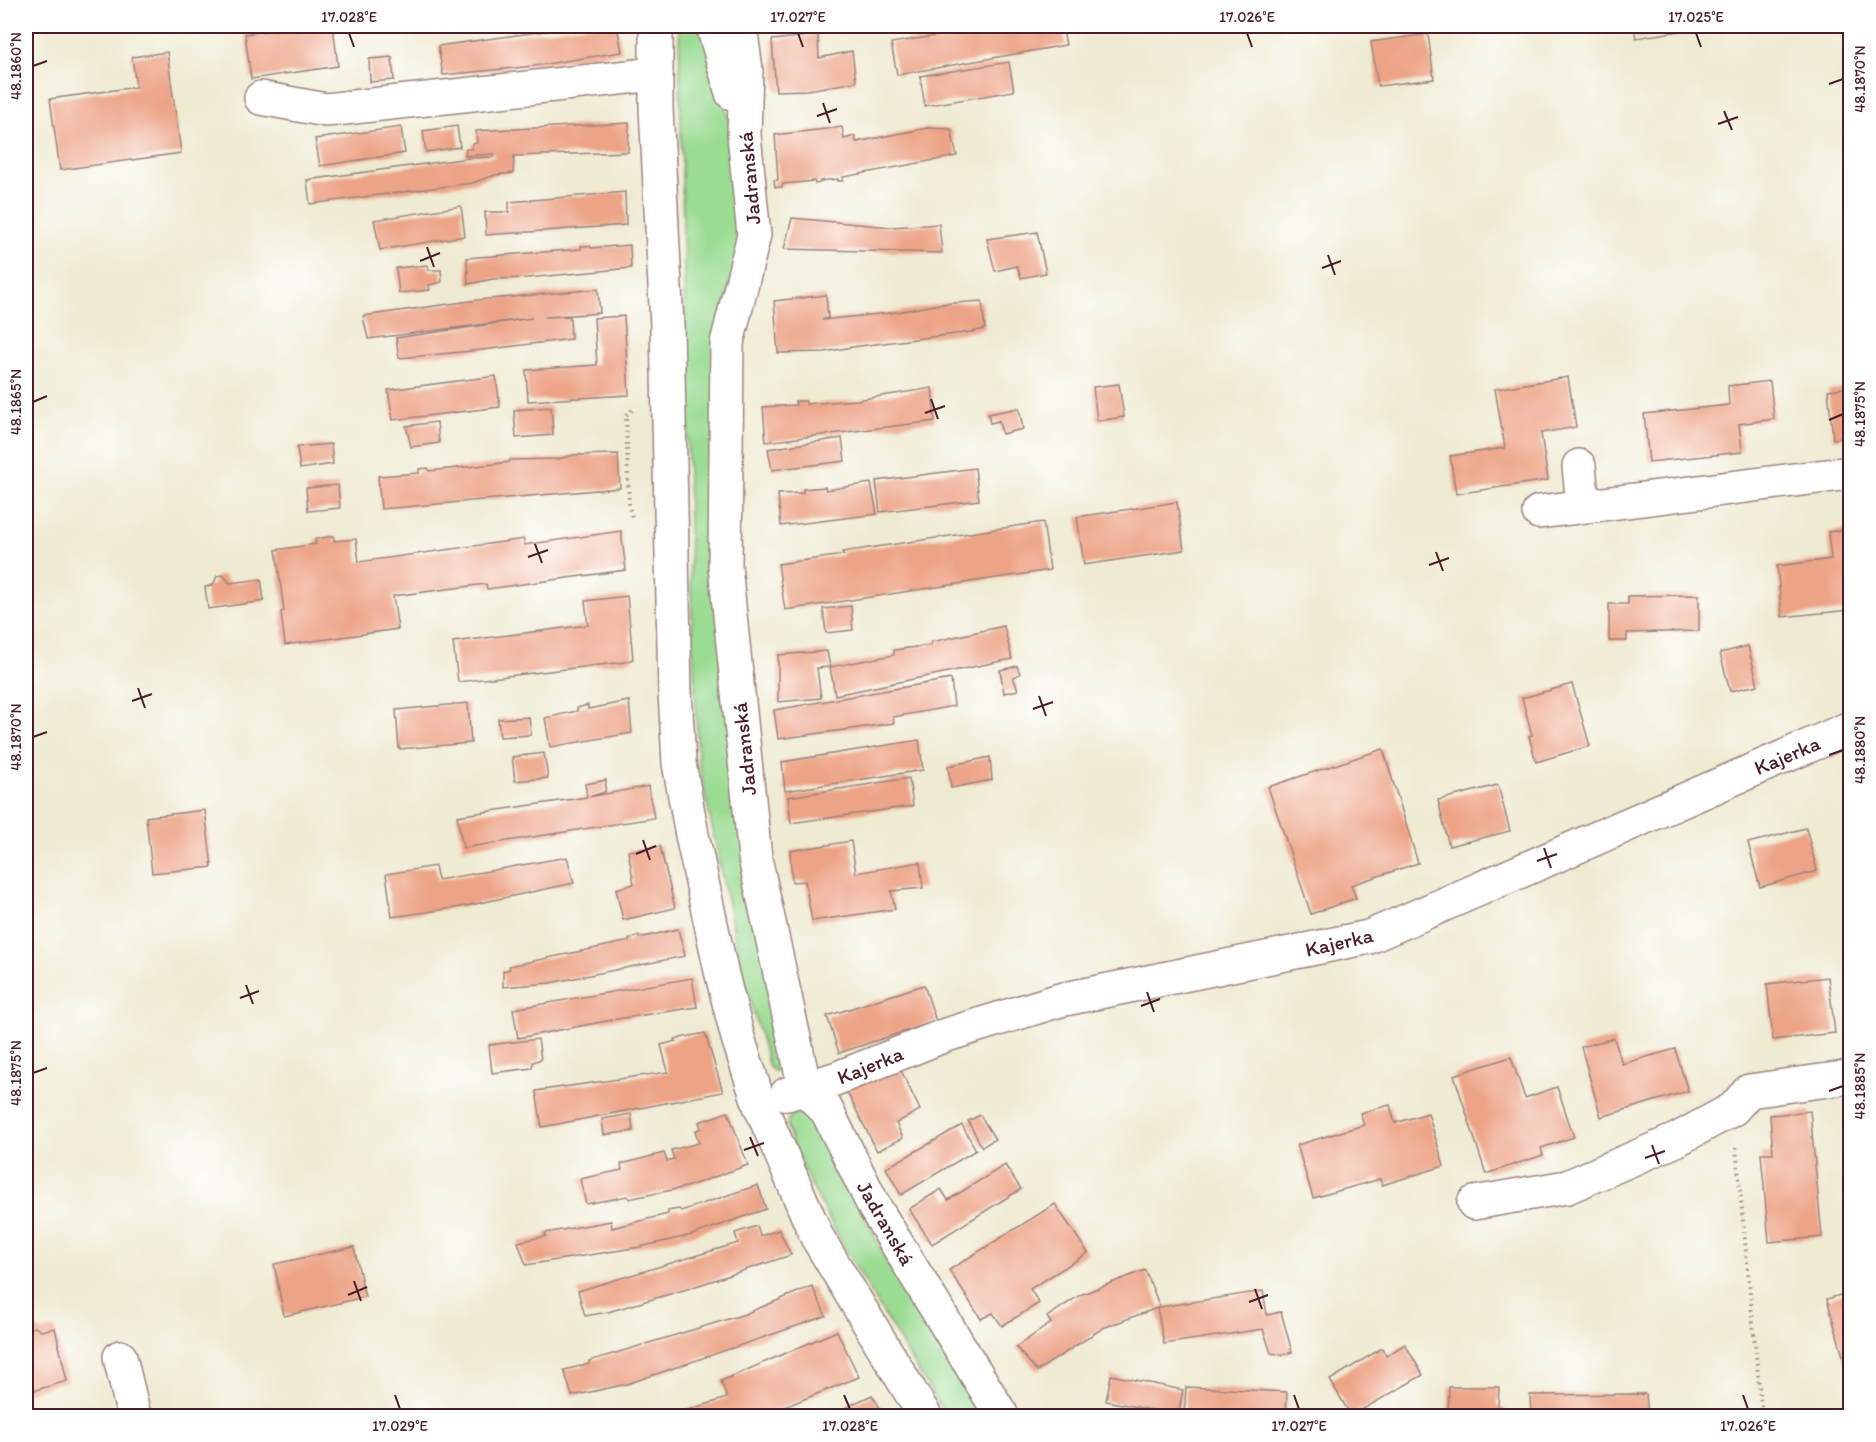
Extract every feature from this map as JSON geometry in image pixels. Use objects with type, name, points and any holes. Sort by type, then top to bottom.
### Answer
[{"type":"street","points":[[656,26],[667,326],[675,692],[679,764],[692,835],[721,970],[738,1038],[759,1103],[817,1237],[925,1416]]},
{"type":"street","points":[[713,26],[744,135]]},
{"type":"street","name":"Jadranská","points":[[740,26],[746,70],[744,135],[754,235],[727,342],[725,566],[755,858],[805,1089],[827,1111],[875,1208],[1002,1416]]},
{"type":"street","points":[[261,98],[326,110],[656,74]]},
{"type":"street","points":[[1579,466],[1583,506]]},
{"type":"street","points":[[1539,512],[1851,472]]},
{"type":"street","name":"Kajerka","points":[[759,1103],[805,1089],[943,1036],[1060,1000],[1369,937],[1851,728]]},
{"type":"street","points":[[1474,1203],[1567,1187],[1676,1140],[1733,1109],[1749,1091],[1851,1077]]},
{"type":"street","points":[[120,1357],[134,1416]]},
{"type":"path","points":[[1733,1109],[1762,1416]]},
{"type":"green space","points":[[679,26],[703,26],[734,138],[744,232],[716,341],[785,1059],[781,1069],[774,1071],[769,1067],[741,967],[698,759],[690,567]]},
{"type":"green space","points":[[803,1111],[813,1116],[892,1270],[980,1416],[946,1416],[883,1313],[828,1216],[791,1139],[788,1120],[792,1115]]},
{"type":"building","points":[[305,26],[333,26],[338,66],[251,79],[245,34]]},
{"type":"building","points":[[582,26],[617,26],[622,52],[534,66],[443,75],[438,46]]},
{"type":"building","points":[[996,26],[1062,26],[1066,45],[897,75],[891,43]]},
{"type":"building","points":[[1634,26],[1706,26],[1706,27],[1636,38]]},
{"type":"building","points":[[1428,34],[1434,79],[1378,86],[1371,42]]},
{"type":"building","points":[[818,35],[819,58],[852,51],[856,82],[808,90],[776,91],[772,40]]},
{"type":"building","points":[[167,52],[181,153],[60,170],[50,99],[136,87],[132,57]]},
{"type":"building","points":[[392,57],[394,80],[370,82],[369,59]]},
{"type":"building","points":[[1009,62],[1014,91],[925,106],[920,76]]},
{"type":"building","points":[[629,123],[628,152],[514,156],[513,173],[495,175],[472,183],[310,204],[307,180],[469,158],[494,157],[494,154],[465,156],[466,149],[472,149],[472,144],[477,143],[476,131]]},
{"type":"building","points":[[457,126],[460,147],[426,152],[423,131]]},
{"type":"building","points":[[401,127],[405,153],[320,166],[315,139]]},
{"type":"building","points":[[842,127],[844,139],[855,136],[856,142],[927,128],[951,129],[957,156],[843,177],[843,181],[838,181],[838,179],[820,181],[815,184],[814,181],[775,187],[774,180],[778,180],[775,135]]},
{"type":"building","points":[[625,192],[626,225],[486,235],[485,212],[509,212],[509,202]]},
{"type":"building","points":[[461,206],[465,236],[380,250],[374,220]]},
{"type":"building","points":[[792,218],[891,227],[939,224],[942,253],[784,249]]},
{"type":"building","points":[[1037,232],[1046,273],[1021,278],[1017,266],[995,271],[987,239]]},
{"type":"building","points":[[630,245],[631,268],[493,279],[468,284],[467,258],[581,249],[581,246],[591,248]]},
{"type":"building","points":[[428,265],[428,270],[441,270],[442,282],[429,285],[430,290],[399,293],[396,268]]},
{"type":"building","points":[[598,289],[600,313],[545,317],[570,316],[571,339],[482,350],[399,358],[396,338],[532,318],[368,339],[363,316],[478,300]]},
{"type":"building","points":[[826,295],[828,318],[822,320],[897,312],[940,304],[982,301],[985,329],[825,352],[778,353],[774,301]]},
{"type":"building","points":[[624,316],[629,395],[528,401],[526,370],[597,365],[594,318]]},
{"type":"building","points":[[496,376],[500,407],[393,420],[388,390]]},
{"type":"building","points":[[1568,377],[1576,427],[1541,433],[1548,480],[1456,494],[1450,456],[1505,448],[1495,389]]},
{"type":"building","points":[[1770,381],[1774,419],[1739,424],[1742,452],[1649,462],[1644,414],[1729,405],[1728,386]]},
{"type":"building","points":[[1119,384],[1124,417],[1097,421],[1093,387]]},
{"type":"building","points":[[1850,387],[1850,437],[1833,439],[1828,390]]},
{"type":"building","points":[[932,388],[935,421],[766,442],[763,407],[796,405],[795,401],[806,401],[806,404],[857,400]]},
{"type":"building","points":[[551,407],[553,435],[516,438],[514,410]]},
{"type":"building","points":[[1019,408],[1023,429],[1002,434],[999,421],[990,423],[988,414]]},
{"type":"building","points":[[437,422],[439,443],[411,447],[406,426]]},
{"type":"building","points":[[842,438],[845,461],[772,470],[768,449]]},
{"type":"building","points":[[331,444],[333,464],[300,469],[297,447]]},
{"type":"building","points":[[618,454],[620,488],[381,509],[378,476],[419,473],[419,469],[428,468],[429,471],[495,464],[510,460]]},
{"type":"building","points":[[975,468],[979,500],[880,512],[876,481]]},
{"type":"building","points":[[871,483],[877,514],[781,526],[778,494],[803,493],[803,489],[825,487],[826,490]]},
{"type":"building","points":[[338,485],[340,508],[308,511],[306,488]]},
{"type":"building","points":[[1177,502],[1184,550],[1084,565],[1077,517]]},
{"type":"building","points":[[1043,522],[1050,570],[785,610],[778,564],[844,555],[842,552]]},
{"type":"building","points":[[1850,529],[1850,610],[1782,617],[1777,566],[1831,559],[1828,532]]},
{"type":"building","points":[[621,531],[626,570],[487,589],[486,584],[393,596],[398,629],[285,645],[281,612],[284,611],[276,550],[316,544],[315,539],[334,536],[334,541],[356,539],[359,562],[524,539],[524,545]]},
{"type":"building","points":[[223,575],[230,583],[261,579],[264,601],[208,609],[205,587],[213,585],[217,576]]},
{"type":"building","points":[[1699,595],[1699,631],[1627,633],[1627,641],[1609,641],[1609,604],[1628,604],[1628,596]]},
{"type":"building","points":[[627,596],[633,659],[625,662],[458,682],[453,642],[588,625],[585,601]]},
{"type":"building","points":[[851,606],[853,630],[826,633],[823,609]]},
{"type":"building","points":[[1004,626],[1012,659],[835,695],[830,667],[894,655],[894,650],[931,645],[931,642]]},
{"type":"building","points":[[1748,646],[1758,685],[1730,691],[1720,653]]},
{"type":"building","points":[[827,651],[830,667],[817,668],[821,698],[778,702],[778,655]]},
{"type":"building","points":[[1017,666],[1020,674],[1014,679],[1018,690],[1004,693],[1000,670]]},
{"type":"building","points":[[951,679],[954,706],[893,717],[894,723],[778,739],[774,710]]},
{"type":"building","points":[[1572,684],[1590,746],[1536,762],[1529,736],[1532,735],[1522,698]]},
{"type":"building","points":[[629,701],[632,733],[550,747],[545,718],[577,711],[577,708],[588,705],[588,709]]},
{"type":"building","points":[[468,703],[471,743],[399,749],[396,710]]},
{"type":"building","points":[[529,717],[531,735],[500,737],[498,719]]},
{"type":"building","points":[[919,740],[923,770],[785,791],[782,762]]},
{"type":"building","points":[[1383,749],[1418,863],[1351,885],[1356,898],[1311,914],[1268,787]]},
{"type":"building","points":[[544,753],[548,778],[515,781],[512,757]]},
{"type":"building","points":[[990,757],[992,780],[951,788],[948,766]]},
{"type":"building","points":[[909,778],[913,806],[791,823],[788,797]]},
{"type":"building","points":[[606,780],[605,792],[589,797],[648,786],[654,818],[463,848],[457,816],[587,797],[585,784]]},
{"type":"building","points":[[1498,785],[1510,831],[1449,846],[1438,800]]},
{"type":"building","points":[[205,810],[212,867],[152,873],[146,817]]},
{"type":"building","points":[[1806,828],[1817,871],[1760,887],[1748,843]]},
{"type":"building","points":[[851,841],[856,873],[920,862],[923,888],[891,891],[895,909],[812,921],[805,881],[792,882],[790,851]]},
{"type":"building","points":[[660,846],[675,908],[623,920],[616,889],[634,884],[628,851]]},
{"type":"building","points":[[567,857],[574,883],[461,907],[392,917],[386,874],[435,866],[438,880]]},
{"type":"building","points":[[678,929],[685,956],[550,983],[503,987],[503,971],[510,969],[509,966],[630,941],[629,939],[639,935],[639,938]]},
{"type":"building","points":[[1828,977],[1835,1033],[1773,1040],[1767,984]]},
{"type":"building","points":[[692,978],[697,1007],[617,1019],[518,1038],[513,1009]]},
{"type":"building","points":[[924,985],[936,1021],[839,1053],[827,1016]]},
{"type":"building","points":[[705,1033],[723,1092],[542,1127],[536,1091],[668,1072],[661,1045],[676,1041],[675,1039]]},
{"type":"building","points":[[1614,1038],[1622,1064],[1675,1049],[1688,1091],[1601,1117],[1581,1047]]},
{"type":"building","points":[[538,1039],[541,1059],[533,1062],[532,1068],[492,1073],[489,1045]]},
{"type":"building","points":[[1511,1057],[1525,1098],[1557,1087],[1574,1137],[1541,1148],[1543,1155],[1486,1174],[1454,1075]]},
{"type":"building","points":[[896,1060],[920,1110],[896,1123],[903,1138],[877,1151],[844,1086]]},
{"type":"building","points":[[1390,1105],[1395,1123],[1428,1113],[1444,1166],[1382,1185],[1380,1179],[1313,1198],[1297,1145],[1364,1125],[1360,1113]]},
{"type":"building","points":[[1810,1111],[1822,1237],[1769,1242],[1761,1153],[1773,1153],[1770,1115]]},
{"type":"building","points":[[728,1112],[748,1165],[686,1187],[629,1199],[628,1196],[586,1204],[580,1179],[622,1170],[621,1164],[664,1153],[667,1161],[674,1159],[671,1150],[699,1143],[695,1131],[701,1128],[699,1122]]},
{"type":"building","points":[[631,1114],[633,1131],[604,1135],[602,1119]]},
{"type":"building","points":[[980,1115],[995,1139],[982,1147],[968,1121]]},
{"type":"building","points":[[962,1125],[976,1150],[901,1195],[886,1168]]},
{"type":"building","points":[[1005,1165],[1021,1189],[932,1244],[909,1209],[941,1189],[948,1200]]},
{"type":"building","points":[[758,1185],[766,1209],[692,1235],[640,1247],[526,1265],[518,1242],[546,1236],[545,1233],[611,1221],[612,1228],[668,1214],[668,1211],[679,1209],[681,1211]]},
{"type":"building","points":[[1055,1204],[1088,1253],[1030,1289],[1039,1303],[1002,1326],[993,1313],[981,1319],[949,1270]]},
{"type":"building","points":[[757,1226],[760,1236],[779,1230],[791,1255],[687,1289],[608,1312],[585,1316],[578,1291],[738,1243],[735,1233]]},
{"type":"building","points":[[354,1247],[365,1297],[284,1316],[274,1264]]},
{"type":"building","points":[[1145,1270],[1160,1307],[1263,1291],[1267,1315],[1281,1312],[1292,1352],[1282,1355],[1271,1353],[1263,1329],[1164,1344],[1157,1308],[1103,1328],[1037,1371],[1016,1347],[1051,1323],[1047,1317],[1080,1295]]},
{"type":"building","points":[[812,1286],[826,1316],[627,1384],[572,1396],[564,1370],[745,1314]]},
{"type":"building","points":[[1850,1292],[1850,1374],[1848,1374],[1827,1299]]},
{"type":"building","points":[[35,1327],[41,1331],[55,1328],[67,1381],[26,1393],[26,1329]]},
{"type":"building","points":[[837,1331],[859,1377],[762,1416],[668,1416],[727,1398],[721,1381]]},
{"type":"building","points":[[1405,1344],[1423,1375],[1351,1416],[1330,1380],[1382,1348],[1386,1356]]},
{"type":"building","points":[[1111,1375],[1183,1390],[1178,1415],[1106,1401]]},
{"type":"building","points":[[1186,1387],[1287,1392],[1286,1416],[1184,1416]]},
{"type":"building","points":[[1449,1387],[1499,1387],[1498,1408],[1505,1409],[1505,1416],[1448,1416]]},
{"type":"building","points":[[1646,1394],[1648,1416],[1531,1416],[1530,1395]]},
{"type":"building","points":[[872,1395],[885,1416],[851,1416],[846,1407]]}]
